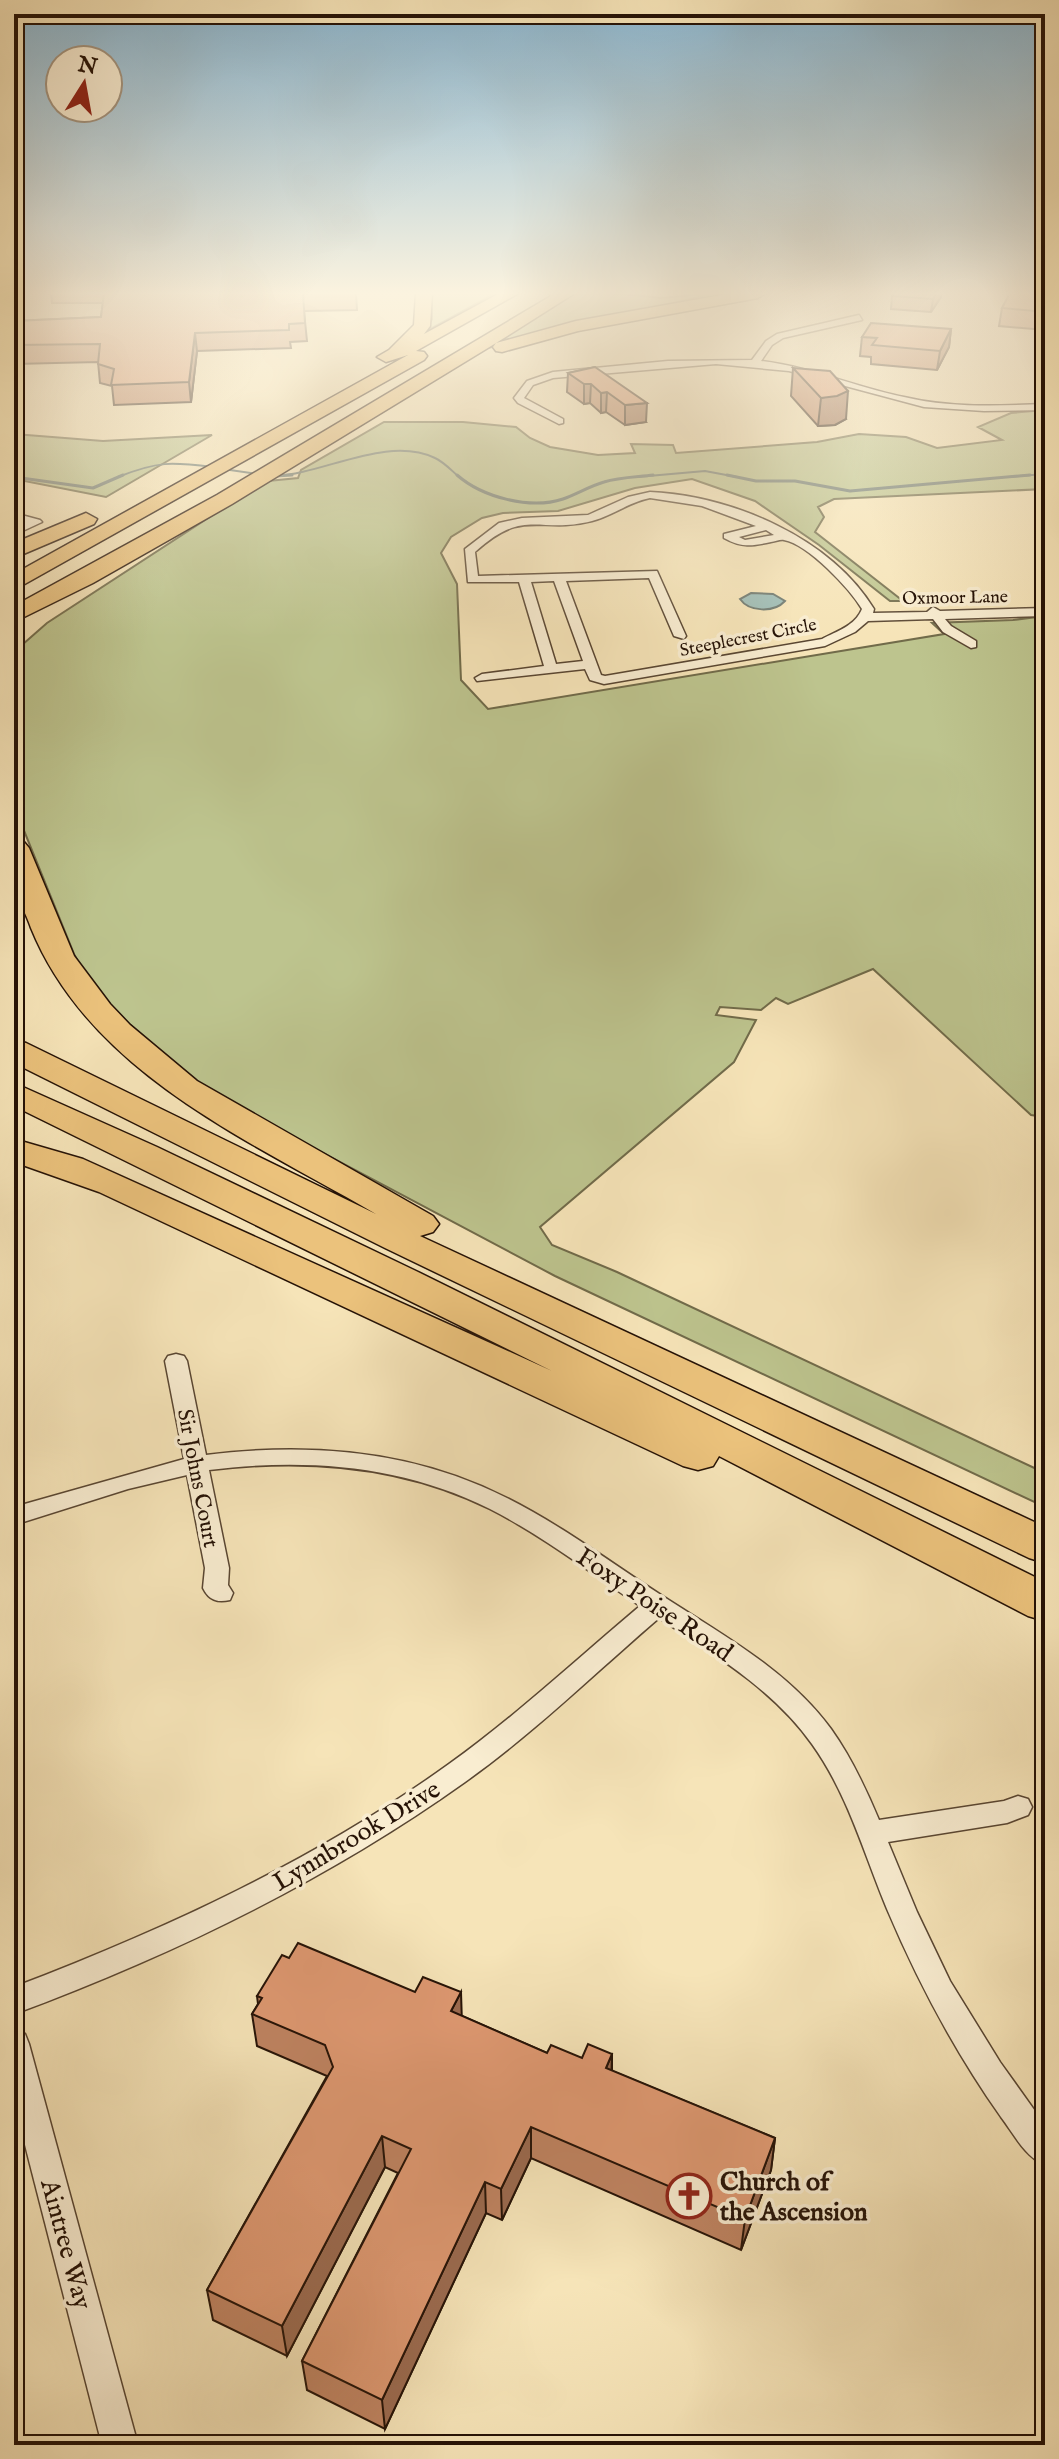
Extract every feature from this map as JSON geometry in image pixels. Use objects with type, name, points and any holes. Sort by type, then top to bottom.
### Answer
[{"type":"highway","points":[[17,626],[114,562],[318,408]]},
{"type":"highway","points":[[14,601],[338,408]]},
{"type":"highway","points":[[14,551],[118,505],[231,471],[344,408]]},
{"type":"highway","points":[[14,583],[360,408]]},
{"type":"highway","points":[[17,626],[64,607],[82,590],[144,557],[231,471]]},
{"type":"highway","points":[[14,561],[118,505]]},
{"type":"highway","points":[[14,848],[59,957],[98,1011],[118,1032],[185,1088],[299,1156],[723,1393]]},
{"type":"highway","points":[[14,870],[38,902]]},
{"type":"highway","points":[[14,1050],[216,1152],[1045,1546]]},
{"type":"highway","points":[[14,1093],[160,1161],[715,1434],[1045,1603]]},
{"type":"highway","points":[[14,1124],[515,1370]]},
{"type":"highway","points":[[14,1150],[112,1184],[1045,1615]]},
{"type":"street","points":[[534,408],[559,421]]},
{"type":"street","points":[[962,408],[1003,408]]},
{"type":"street","points":[[680,636],[659,586],[472,579],[469,551],[503,525],[583,520],[642,495],[689,499],[787,536],[855,584],[867,613]]},
{"type":"street","points":[[14,516],[36,522],[14,532]]},
{"type":"street","points":[[766,527],[728,536],[744,544],[787,536]]},
{"type":"street","points":[[524,579],[551,668]]},
{"type":"street","points":[[482,678],[590,664],[561,584]]},
{"type":"street","name":"Oxmoor Lane","points":[[933,612],[1045,603]]},
{"type":"street","points":[[933,612],[947,629],[971,644]]},
{"type":"street","name":"Oxmoor Lane","points":[[867,613],[1045,612]]},
{"type":"street","name":"Steeplecrest Circle","points":[[590,664],[595,677],[616,680],[825,642],[853,628],[867,613]]},
{"type":"street","name":"Sir Johns Court","points":[[176,1361],[217,1568],[214,1583],[221,1593]]},
{"type":"street","name":"Foxy Poise Road","points":[[14,1516],[160,1472],[282,1456],[337,1458],[392,1465],[477,1493],[530,1520],[755,1670],[787,1696],[808,1719],[838,1762],[931,1974],[969,2043],[1045,2150]]},
{"type":"street","name":"Lynnbrook Drive","points":[[14,2001],[102,1968],[215,1917],[313,1865],[386,1821],[509,1732],[657,1605]]},
{"type":"street","points":[[870,1833],[1007,1812],[1018,1807]]},
{"type":"street","name":"Aintree Way","points":[[14,2044],[120,2445]]},
{"type":"green space","points":[[1045,410],[1045,489],[834,499],[818,507],[824,517],[815,532],[903,601],[890,601],[819,545],[755,501],[692,479],[635,488],[558,511],[503,513],[482,518],[451,537],[441,553],[457,584],[461,680],[488,709],[944,634],[932,623],[1045,616],[1045,1117],[1031,1115],[873,969],[788,1004],[776,998],[761,1010],[720,1007],[716,1015],[756,1020],[734,1062],[540,1227],[552,1245],[617,1272],[1045,1473],[1045,1507],[555,1276],[206,1091],[151,1045],[91,987],[74,954],[14,806],[14,652],[47,623],[225,507],[268,481],[298,478],[301,470],[384,422],[463,422],[516,427],[550,447],[598,455],[635,453],[631,444],[673,445],[676,453],[817,442],[859,434],[906,437],[937,448],[1002,440],[978,427],[1011,413]]},
{"type":"green space","points":[[14,434],[103,441],[212,435],[106,497],[14,479]]},
{"type":"water","points":[[751,593],[773,594],[785,601],[775,608],[755,609],[740,599]]},
{"type":"building","name":"Church of the Ascension","points":[[298,1943],[415,1992],[423,1977],[461,1992],[451,2011],[547,2053],[551,2045],[582,2058],[588,2044],[612,2054],[606,2068],[775,2138],[745,2219],[531,2127],[501,2189],[485,2182],[382,2400],[302,2361],[411,2149],[382,2136],[282,2326],[207,2290],[333,2067],[325,2045],[252,2014],[262,1998],[257,1996],[282,1955],[289,1958]]},
{"type":"waterway","points":[[292,475],[275,476],[397,451],[416,452],[435,458],[459,477]]},
{"type":"waterway","points":[[120,476],[165,464],[213,467]]},
{"type":"waterway","points":[[223,469],[257,474]]},
{"type":"waterway","points":[[637,477],[705,471],[733,476]]},
{"type":"waterway","points":[[1008,477],[1045,474]]},
{"type":"waterway","points":[[457,475],[479,490],[493,495],[536,503],[563,499],[610,480],[653,475]]},
{"type":"waterway","points":[[727,475],[733,476]]},
{"type":"waterway","points":[[733,476],[756,481],[795,481],[850,491],[1030,475]]},
{"type":"waterway","points":[[14,477],[93,488],[120,476]]},
{"type":"place","name":"Church of the Ascension","points":[[689,2196]]}]
